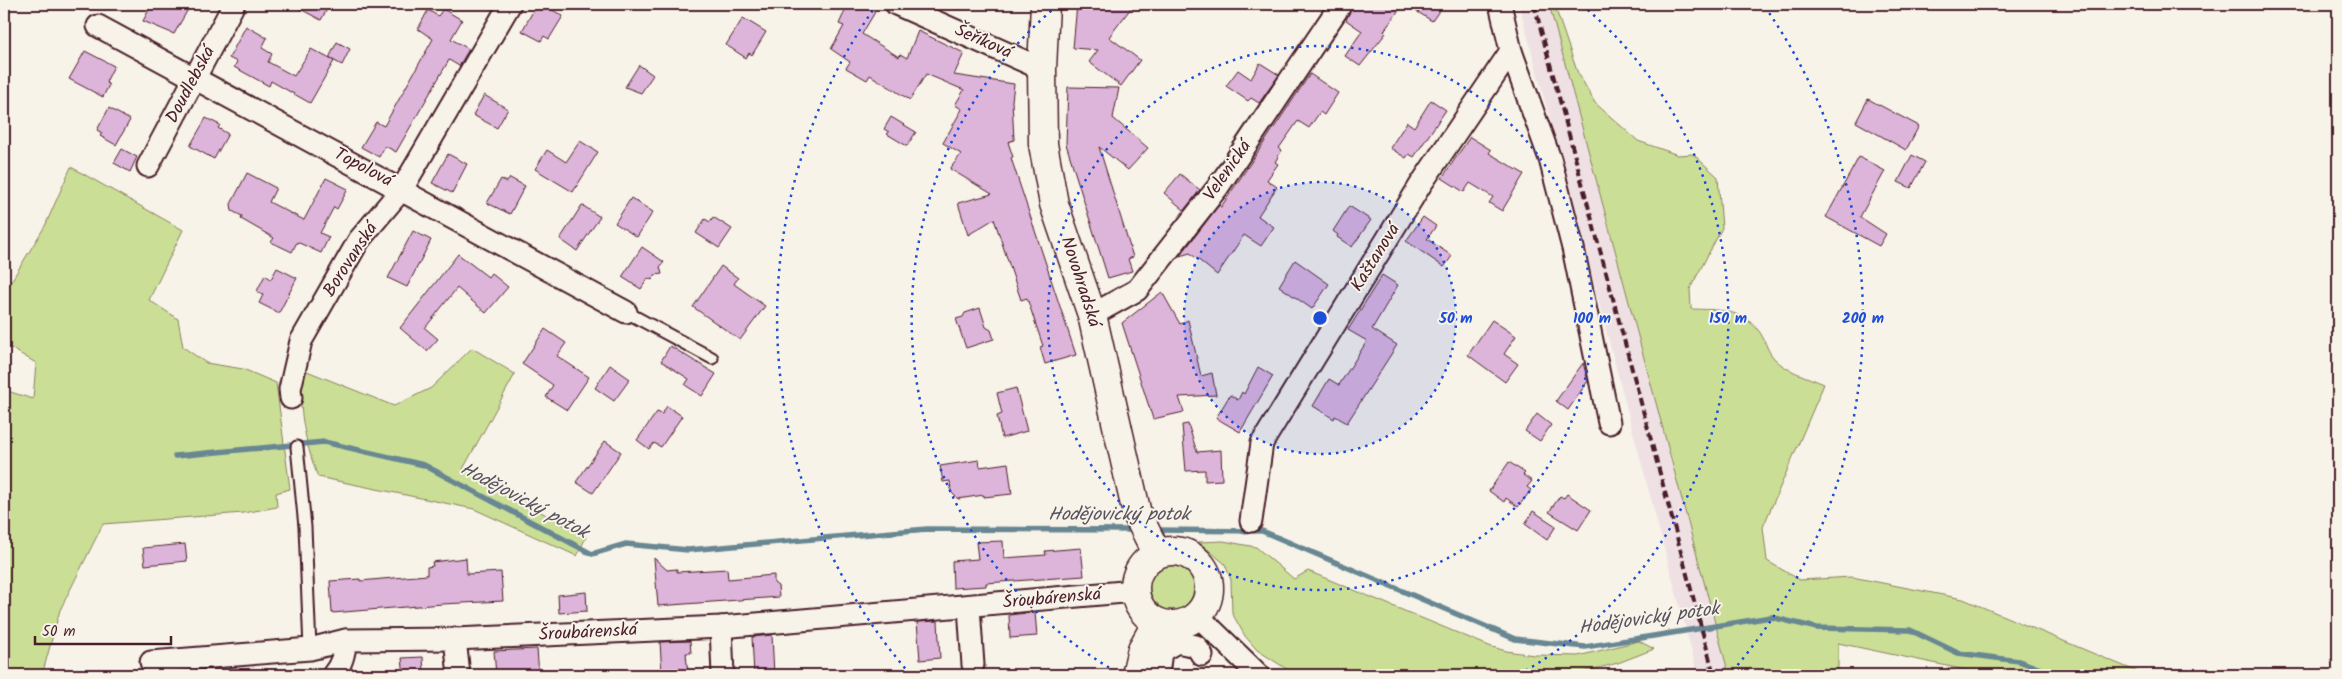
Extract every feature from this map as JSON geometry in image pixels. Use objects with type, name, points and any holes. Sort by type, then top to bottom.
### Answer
[{"type":"main road","name":"Novohradská","points":[[1045,4],[1042,69],[1043,144],[1054,204],[1092,315],[1147,535]]},
{"type":"main road","points":[[1147,535],[1167,551],[1183,553],[1196,560],[1203,568],[1210,588],[1208,598],[1198,616],[1178,625],[1157,622],[1144,613],[1136,599],[1135,591],[1140,569],[1145,563],[1147,535]]},
{"type":"main road","points":[[1148,668],[1157,622]]},
{"type":"street","name":"Doudlebská","points":[[148,166],[234,4]]},
{"type":"street","name":"Borovanská","points":[[291,398],[290,389],[301,341],[360,240],[402,189],[510,4]]},
{"type":"street","name":"Šeříková","points":[[896,4],[1042,69]]},
{"type":"street","name":"Velenická","points":[[1092,315],[1137,290],[1218,187],[1341,4]]},
{"type":"street","points":[[1500,4],[1510,51],[1552,168],[1573,248],[1609,423]]},
{"type":"street","name":"Topolová","points":[[98,26],[626,312]]},
{"type":"street","name":"Kaštanová","points":[[1251,521],[1262,443],[1422,184],[1510,51]]},
{"type":"street","name":"Šroubárenská","points":[[151,662],[201,667],[310,649],[346,640],[455,639],[721,627],[969,607],[1135,591]]},
{"type":"street","points":[[969,607],[973,665]]},
{"type":"street","points":[[1198,616],[1259,675]]},
{"type":"street","points":[[721,627],[723,675]]},
{"type":"street","points":[[455,639],[459,675]]},
{"type":"street","points":[[333,675],[339,668],[346,640]]},
{"type":"street","points":[[1148,668],[1162,651],[1176,642],[1196,646],[1202,655]]},
{"type":"lane","points":[[626,312],[712,358]]},
{"type":"lane","points":[[296,447],[304,512],[310,649]]},
{"type":"shaded area","points":[[1519,4],[1549,4],[1729,675],[1698,675]]},
{"type":"green space","points":[[1549,4],[1554,4],[1577,71],[1595,103],[1638,141],[1678,155],[1693,154],[1718,177],[1722,228],[1690,289],[1691,309],[1727,312],[1744,318],[1758,330],[1771,354],[1778,362],[1790,370],[1824,384],[1763,527],[1767,561],[1800,580],[1852,577],[1963,599],[2145,675],[1990,675],[1838,643],[1838,675],[1729,675]]},
{"type":"green space","points":[[71,167],[183,230],[149,300],[178,319],[183,347],[206,363],[243,369],[276,383],[290,489],[276,493],[277,507],[243,513],[103,524],[60,610],[42,675],[4,675],[4,390],[33,399],[36,363],[4,344],[4,293],[45,226]]},
{"type":"green space","points":[[472,348],[515,374],[463,469],[586,537],[577,556],[474,509],[318,477],[309,451],[303,424],[301,410],[302,369],[394,406],[431,388]]},
{"type":"green space","points":[[1223,541],[1256,547],[1294,579],[1308,571],[1489,646],[1506,651],[1534,655],[1578,656],[1639,641],[1654,649],[1618,663],[1571,675],[1296,675],[1257,650],[1245,636],[1232,613],[1231,580],[1225,564],[1199,542]]},
{"type":"green space","points":[[1174,564],[1183,566],[1194,575],[1199,589],[1197,598],[1188,609],[1174,614],[1165,612],[1154,603],[1149,589],[1151,580],[1160,569]]},
{"type":"building","points":[[152,4],[191,4],[174,34],[143,21]]},
{"type":"building","points":[[291,4],[330,4],[321,20]]},
{"type":"building","points":[[537,4],[542,4],[563,16],[549,39],[544,36],[541,41],[522,31]]},
{"type":"building","points":[[848,4],[856,4],[875,12],[862,34],[899,57],[900,54],[907,58],[918,31],[964,53],[954,75],[1014,84],[1012,101],[1014,140],[1008,142],[1013,157],[1011,158],[1076,355],[1045,364],[1040,347],[1043,346],[1027,298],[1021,300],[994,219],[968,235],[958,203],[992,194],[950,169],[961,154],[943,143],[962,109],[955,105],[964,90],[926,74],[910,100],[870,75],[867,80],[846,68],[850,62],[831,49],[844,26],[839,24]]},
{"type":"building","points":[[1077,4],[1134,4],[1109,37],[1140,60],[1121,86],[1089,62],[1098,50],[1073,48]]},
{"type":"building","points":[[1353,4],[1403,4],[1384,31],[1386,33],[1360,66],[1345,56],[1362,31],[1346,20]]},
{"type":"building","points":[[1405,4],[1444,4],[1432,21]]},
{"type":"building","points":[[443,9],[462,20],[451,39],[469,49],[459,66],[449,60],[396,152],[385,146],[379,157],[361,147],[376,122],[384,126],[433,39],[418,29],[428,10],[438,16]]},
{"type":"building","points":[[743,18],[766,32],[752,55],[749,53],[746,58],[726,45]]},
{"type":"building","points":[[246,26],[267,38],[262,48],[272,54],[268,62],[294,76],[311,49],[334,61],[310,103],[271,81],[269,86],[234,67],[237,62],[229,58]]},
{"type":"building","points":[[337,42],[350,49],[342,65],[329,58]]},
{"type":"building","points":[[85,51],[114,66],[106,82],[109,85],[103,97],[69,79]]},
{"type":"building","points":[[1260,63],[1279,75],[1259,103],[1251,98],[1248,101],[1226,86],[1238,70],[1251,79]]},
{"type":"building","points":[[639,65],[653,75],[641,93],[625,87]]},
{"type":"building","points":[[1310,74],[1338,93],[1324,115],[1320,112],[1309,128],[1298,121],[1279,148],[1282,150],[1275,162],[1278,164],[1267,180],[1277,187],[1258,216],[1274,227],[1261,246],[1244,235],[1217,275],[1190,253],[1180,256],[1219,205],[1221,207]]},
{"type":"building","points":[[1068,87],[1119,88],[1113,118],[1148,148],[1128,170],[1099,147],[1133,257],[1128,259],[1132,271],[1108,278],[1066,144]]},
{"type":"building","points":[[484,95],[508,109],[497,128],[473,115]]},
{"type":"building","points":[[1868,99],[1919,126],[1906,150],[1856,122]]},
{"type":"building","points":[[1431,100],[1446,110],[1414,157],[1409,154],[1406,158],[1390,148],[1407,122],[1414,127]]},
{"type":"building","points":[[109,108],[130,120],[116,145],[100,136],[102,133],[97,130]]},
{"type":"building","points":[[891,117],[916,132],[907,146],[887,134],[889,132],[884,129]]},
{"type":"building","points":[[206,118],[220,125],[218,128],[228,134],[214,159],[190,146]]},
{"type":"building","points":[[1470,137],[1491,150],[1489,153],[1524,174],[1502,211],[1489,203],[1493,197],[1470,183],[1464,192],[1442,178]]},
{"type":"building","points":[[580,141],[598,152],[573,192],[535,169],[547,150],[566,162]]},
{"type":"building","points":[[122,149],[137,157],[130,172],[114,163]]},
{"type":"building","points":[[448,154],[467,164],[452,193],[432,183]]},
{"type":"building","points":[[1912,155],[1925,162],[1911,188],[1898,182]]},
{"type":"building","points":[[1859,157],[1885,171],[1860,217],[1886,234],[1879,246],[1826,217]]},
{"type":"building","points":[[247,173],[276,188],[269,202],[304,220],[326,178],[348,189],[337,209],[334,207],[320,233],[329,237],[321,253],[297,242],[292,252],[271,242],[274,238],[241,219],[242,216],[232,211],[231,204]]},
{"type":"building","points":[[1180,174],[1200,190],[1184,210],[1164,193]]},
{"type":"building","points":[[510,178],[525,186],[510,214],[487,203],[501,179],[507,182]]},
{"type":"building","points":[[631,198],[653,212],[637,237],[615,223]]},
{"type":"building","points":[[582,205],[600,217],[577,251],[560,239]]},
{"type":"building","points":[[1349,206],[1371,220],[1352,247],[1337,237],[1338,235],[1333,231]]},
{"type":"building","points":[[713,217],[732,229],[719,248],[696,233],[705,219],[710,222]]},
{"type":"building","points":[[1423,217],[1436,226],[1427,239],[1452,256],[1444,267],[1406,241]]},
{"type":"building","points":[[413,231],[431,240],[407,287],[388,278]]},
{"type":"building","points":[[642,247],[664,262],[660,267],[662,274],[655,275],[652,280],[648,278],[641,289],[622,277]]},
{"type":"building","points":[[458,254],[488,277],[491,273],[508,287],[486,313],[457,288],[425,328],[438,339],[427,351],[400,328]]},
{"type":"building","points":[[1295,260],[1329,284],[1312,309],[1279,286]]},
{"type":"building","points":[[721,266],[738,278],[734,284],[765,306],[740,340],[693,307]]},
{"type":"building","points":[[277,268],[297,278],[279,313],[259,303],[263,295],[257,291],[265,275],[271,279]]},
{"type":"building","points":[[1382,275],[1398,285],[1372,329],[1397,345],[1347,423],[1335,416],[1334,419],[1313,406],[1329,379],[1339,385],[1367,341],[1348,330]]},
{"type":"building","points":[[1162,292],[1180,324],[1188,320],[1201,376],[1212,373],[1216,395],[1179,397],[1184,412],[1153,419],[1122,323]]},
{"type":"building","points":[[980,308],[986,327],[991,330],[994,339],[966,348],[956,319],[963,317],[965,313]]},
{"type":"building","points":[[1492,320],[1516,336],[1504,354],[1518,364],[1505,382],[1468,355]]},
{"type":"building","points":[[545,329],[566,343],[557,356],[589,377],[567,410],[546,397],[553,385],[522,364]]},
{"type":"building","points":[[670,346],[716,374],[702,396],[685,385],[689,379],[661,361]]},
{"type":"building","points":[[1583,363],[1588,381],[1568,410],[1556,401]]},
{"type":"building","points":[[610,365],[630,379],[614,401],[595,388]]},
{"type":"building","points":[[1258,367],[1273,376],[1240,432],[1216,418],[1230,395],[1238,400],[1242,392],[1244,394]]},
{"type":"building","points":[[1016,388],[1027,431],[1002,438],[997,416],[1002,414],[997,393]]},
{"type":"building","points":[[667,406],[682,416],[661,447],[654,443],[649,449],[637,440],[657,412],[662,414]]},
{"type":"building","points":[[1537,414],[1551,425],[1540,441],[1525,431]]},
{"type":"building","points":[[1188,424],[1197,452],[1221,450],[1222,480],[1205,481],[1205,470],[1186,471],[1182,425]]},
{"type":"building","points":[[605,441],[621,452],[593,493],[576,482]]},
{"type":"building","points":[[979,460],[980,467],[1008,463],[1012,494],[984,497],[984,495],[958,499],[951,492],[950,481],[943,482],[940,466]]},
{"type":"building","points":[[1509,462],[1525,473],[1523,475],[1532,481],[1527,487],[1531,490],[1518,507],[1506,498],[1504,502],[1489,491]]},
{"type":"building","points":[[1567,494],[1591,510],[1578,530],[1549,512],[1560,496],[1564,498]]},
{"type":"building","points":[[1533,511],[1556,526],[1547,540],[1525,524]]},
{"type":"building","points":[[1003,541],[1004,558],[1046,555],[1045,551],[1081,548],[1084,576],[986,583],[986,586],[953,588],[952,561],[978,559],[976,542]]},
{"type":"building","points":[[185,544],[187,561],[145,565],[143,548]]},
{"type":"building","points":[[466,558],[467,574],[501,572],[503,601],[332,613],[330,581],[360,579],[360,581],[427,575],[427,567],[433,566],[432,562]]},
{"type":"building","points":[[654,558],[667,570],[677,569],[677,572],[727,569],[728,579],[774,575],[774,583],[778,586],[779,597],[658,606]]},
{"type":"building","points":[[586,592],[587,611],[559,613],[558,595]]},
{"type":"building","points":[[1035,612],[1037,636],[1010,638],[1009,615]]},
{"type":"building","points":[[938,621],[940,658],[920,660],[917,622]]},
{"type":"building","points":[[772,635],[774,675],[754,675],[752,637]]},
{"type":"building","points":[[690,641],[691,653],[686,653],[688,675],[662,675],[660,642]]},
{"type":"building","points":[[537,649],[539,675],[496,675],[494,651]]},
{"type":"building","points":[[423,657],[424,675],[404,675],[402,658]]},
{"type":"waterway","name":"Hodějovický potok","points":[[175,456],[324,442],[424,465],[592,554],[626,544],[688,550],[927,529],[1138,530]]},
{"type":"waterway","name":"Hodějovický potok","points":[[1154,530],[1262,531],[1515,639],[1585,647],[1771,617],[1817,628],[1910,630],[1958,653],[2019,661],[2057,675]]},
{"type":"railway","points":[[1534,4],[1714,675]]}]
